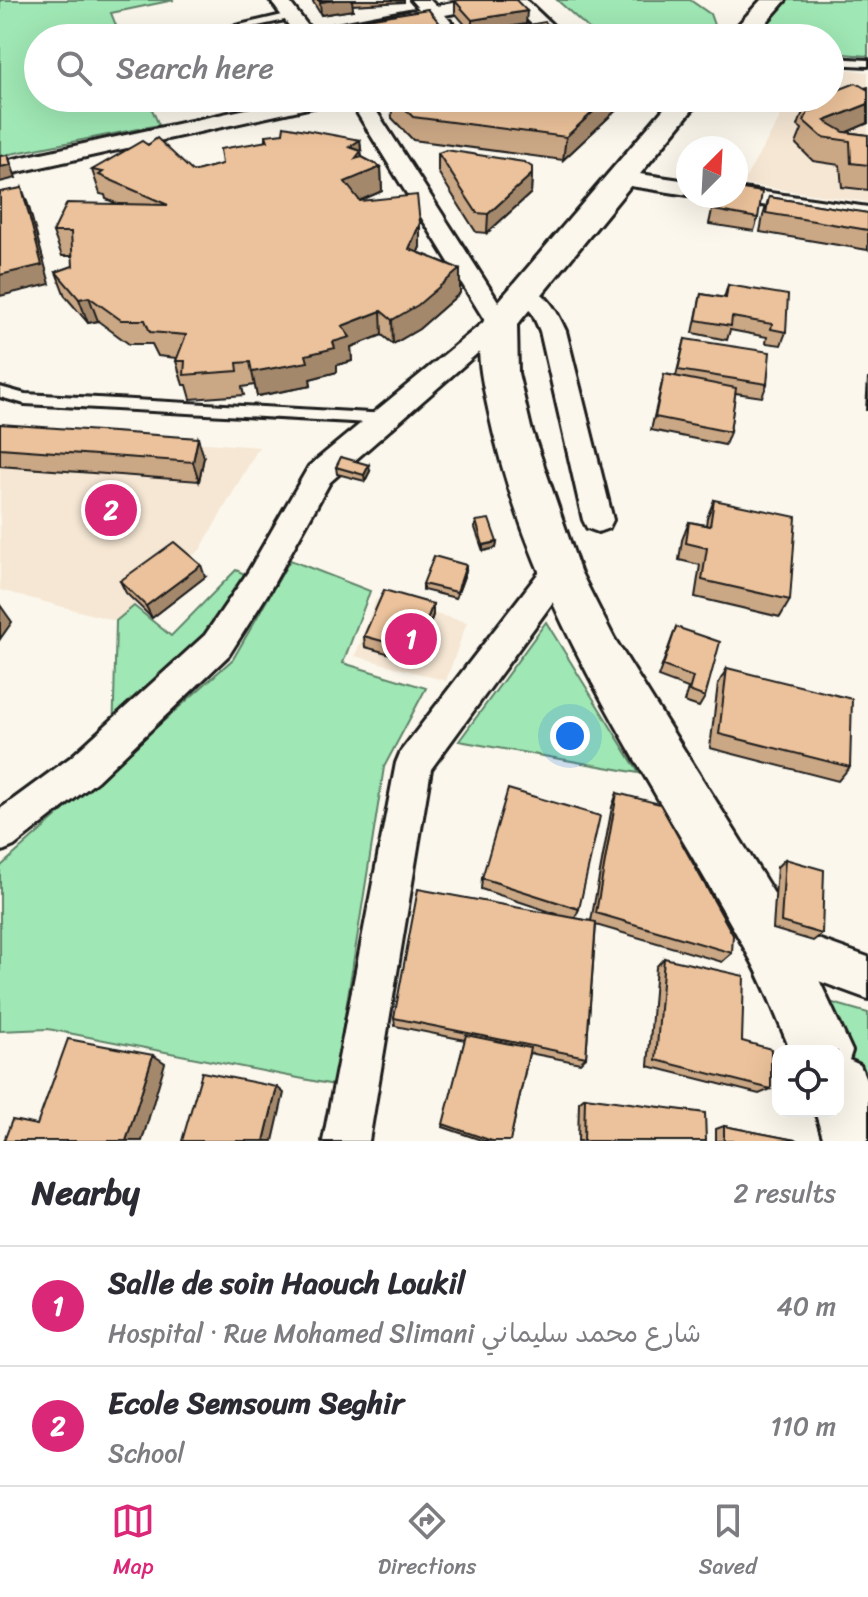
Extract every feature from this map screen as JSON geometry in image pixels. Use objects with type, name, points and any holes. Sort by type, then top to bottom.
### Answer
[{"type":"street","points":[[279,0],[297,24]]},
{"type":"street","points":[[357,24],[426,6],[498,0]]},
{"type":"street","points":[[516,0],[542,24]]},
{"type":"street","points":[[752,24],[774,0]]},
{"type":"street","points":[[426,6],[443,24]]},
{"type":"street","points":[[0,169],[262,112]]},
{"type":"street","points":[[374,112],[512,308],[499,373],[511,428],[558,571],[597,652],[773,944],[819,1045]]},
{"type":"street","points":[[0,833],[84,769],[217,645],[259,581],[319,474],[388,419],[512,308],[676,112]]},
{"type":"street","points":[[619,178],[676,186]]},
{"type":"street","points":[[748,197],[868,214]]},
{"type":"street","points":[[512,308],[543,309],[553,331],[598,520]]},
{"type":"street","points":[[346,1141],[414,763],[558,571]]},
{"type":"street","points":[[773,944],[868,978]]},
{"type":"street","points":[[844,1105],[856,1141]]},
{"type":"lane","points":[[254,24],[291,16]]},
{"type":"lane","points":[[844,62],[868,63]]},
{"type":"lane","points":[[0,392],[25,399],[388,419]]},
{"type":"shaded area","points":[[844,69],[868,72],[868,202],[748,185],[748,174],[779,120],[779,112],[844,112]]},
{"type":"shaded area","points":[[0,427],[259,447],[200,550],[116,621],[0,590]]},
{"type":"shaded area","points":[[376,599],[467,622],[446,681],[355,656]]},
{"type":"green space","points":[[0,0],[174,0],[111,13],[115,24],[24,24],[24,112],[153,112],[159,125],[0,156]]},
{"type":"green space","points":[[557,0],[690,0],[710,14],[714,24],[584,24]]},
{"type":"green space","points":[[787,0],[868,0],[868,56],[844,54],[844,24],[765,24]]},
{"type":"green space","points":[[290,560],[370,591],[343,663],[426,688],[384,767],[334,1085],[48,1029],[0,1031],[0,867],[233,659]]},
{"type":"green space","points":[[236,570],[259,581],[113,743],[116,621],[134,606],[171,636]]},
{"type":"green space","points":[[546,622],[639,773],[459,741]]},
{"type":"green space","points":[[819,999],[868,1013],[868,1091],[844,1045]]},
{"type":"building","points":[[516,0],[527,11],[472,20],[455,1]]},
{"type":"building","points":[[428,9],[440,24],[344,24]]},
{"type":"building","points":[[856,83],[868,90],[868,104],[825,121],[844,132],[868,135],[868,165],[851,163],[850,141],[822,137],[804,121],[808,112],[844,112],[844,88]]},
{"type":"building","points":[[408,112],[593,112],[566,137],[413,117]]},
{"type":"building","points":[[284,126],[360,140],[349,147],[361,151],[355,159],[362,157],[381,167],[345,182],[360,201],[417,195],[420,223],[409,249],[460,269],[418,305],[392,320],[381,311],[342,326],[350,337],[333,342],[335,348],[306,355],[308,362],[252,372],[250,362],[237,363],[238,371],[184,375],[185,361],[176,361],[186,335],[150,332],[145,320],[121,320],[89,297],[79,299],[56,272],[73,266],[71,232],[53,232],[67,203],[168,205],[99,175],[103,172],[92,170],[142,141],[148,145],[157,138],[193,172],[222,164],[220,149],[268,141],[266,135],[283,133]]},
{"type":"building","points":[[446,150],[524,162],[532,167],[532,174],[488,214],[477,213],[438,153]]},
{"type":"building","points":[[8,155],[11,165],[0,167],[0,156]]},
{"type":"building","points":[[22,188],[42,265],[0,275],[0,192]]},
{"type":"building","points":[[748,190],[762,192],[758,218],[713,210],[748,208]]},
{"type":"building","points":[[769,197],[868,213],[868,230],[766,213]]},
{"type":"building","points":[[728,285],[788,295],[786,332],[771,329],[772,324],[732,317],[731,326],[696,320],[701,294],[726,298]]},
{"type":"building","points":[[685,339],[770,352],[767,384],[678,370]]},
{"type":"building","points":[[664,374],[736,388],[730,432],[655,417]]},
{"type":"building","points":[[0,424],[198,438],[193,462],[0,448]]},
{"type":"building","points":[[341,457],[369,465],[364,475],[336,467]]},
{"type":"building","points":[[714,500],[796,517],[790,600],[702,580],[707,548],[686,543],[689,522],[710,526]]},
{"type":"building","points":[[489,519],[497,542],[483,545],[476,521]]},
{"type":"building","points":[[174,542],[201,565],[146,606],[120,581]]},
{"type":"building","points":[[434,556],[466,565],[457,592],[423,584]]},
{"type":"building","points":[[384,590],[433,604],[415,650],[364,636]]},
{"type":"building","points":[[676,627],[720,642],[705,697],[689,691],[693,677],[663,666]]},
{"type":"building","points":[[727,668],[852,699],[850,767],[719,734]]},
{"type":"building","points":[[508,789],[600,816],[579,909],[482,878]]},
{"type":"building","points":[[617,793],[660,804],[733,935],[732,953],[596,913]]},
{"type":"building","points":[[785,859],[824,870],[822,934],[781,922]]},
{"type":"building","points":[[418,889],[596,922],[586,1057],[394,1018]]},
{"type":"building","points":[[664,958],[744,976],[742,1041],[771,1049],[771,1089],[656,1060]]},
{"type":"building","points":[[466,1035],[530,1048],[510,1141],[492,1141],[443,1124]]},
{"type":"building","points":[[68,1039],[153,1055],[126,1141],[4,1141],[12,1120],[37,1125]]},
{"type":"building","points":[[202,1072],[277,1087],[264,1141],[182,1141]]},
{"type":"building","points":[[585,1097],[705,1113],[706,1141],[584,1141]]},
{"type":"building","points":[[724,1126],[800,1141],[724,1141]]},
{"type":"place","name":"Ecole Semsoum Seghir","points":[[111,510]]},
{"type":"place","name":"Salle de soin Haouch Loukil","points":[[411,639]]}]
